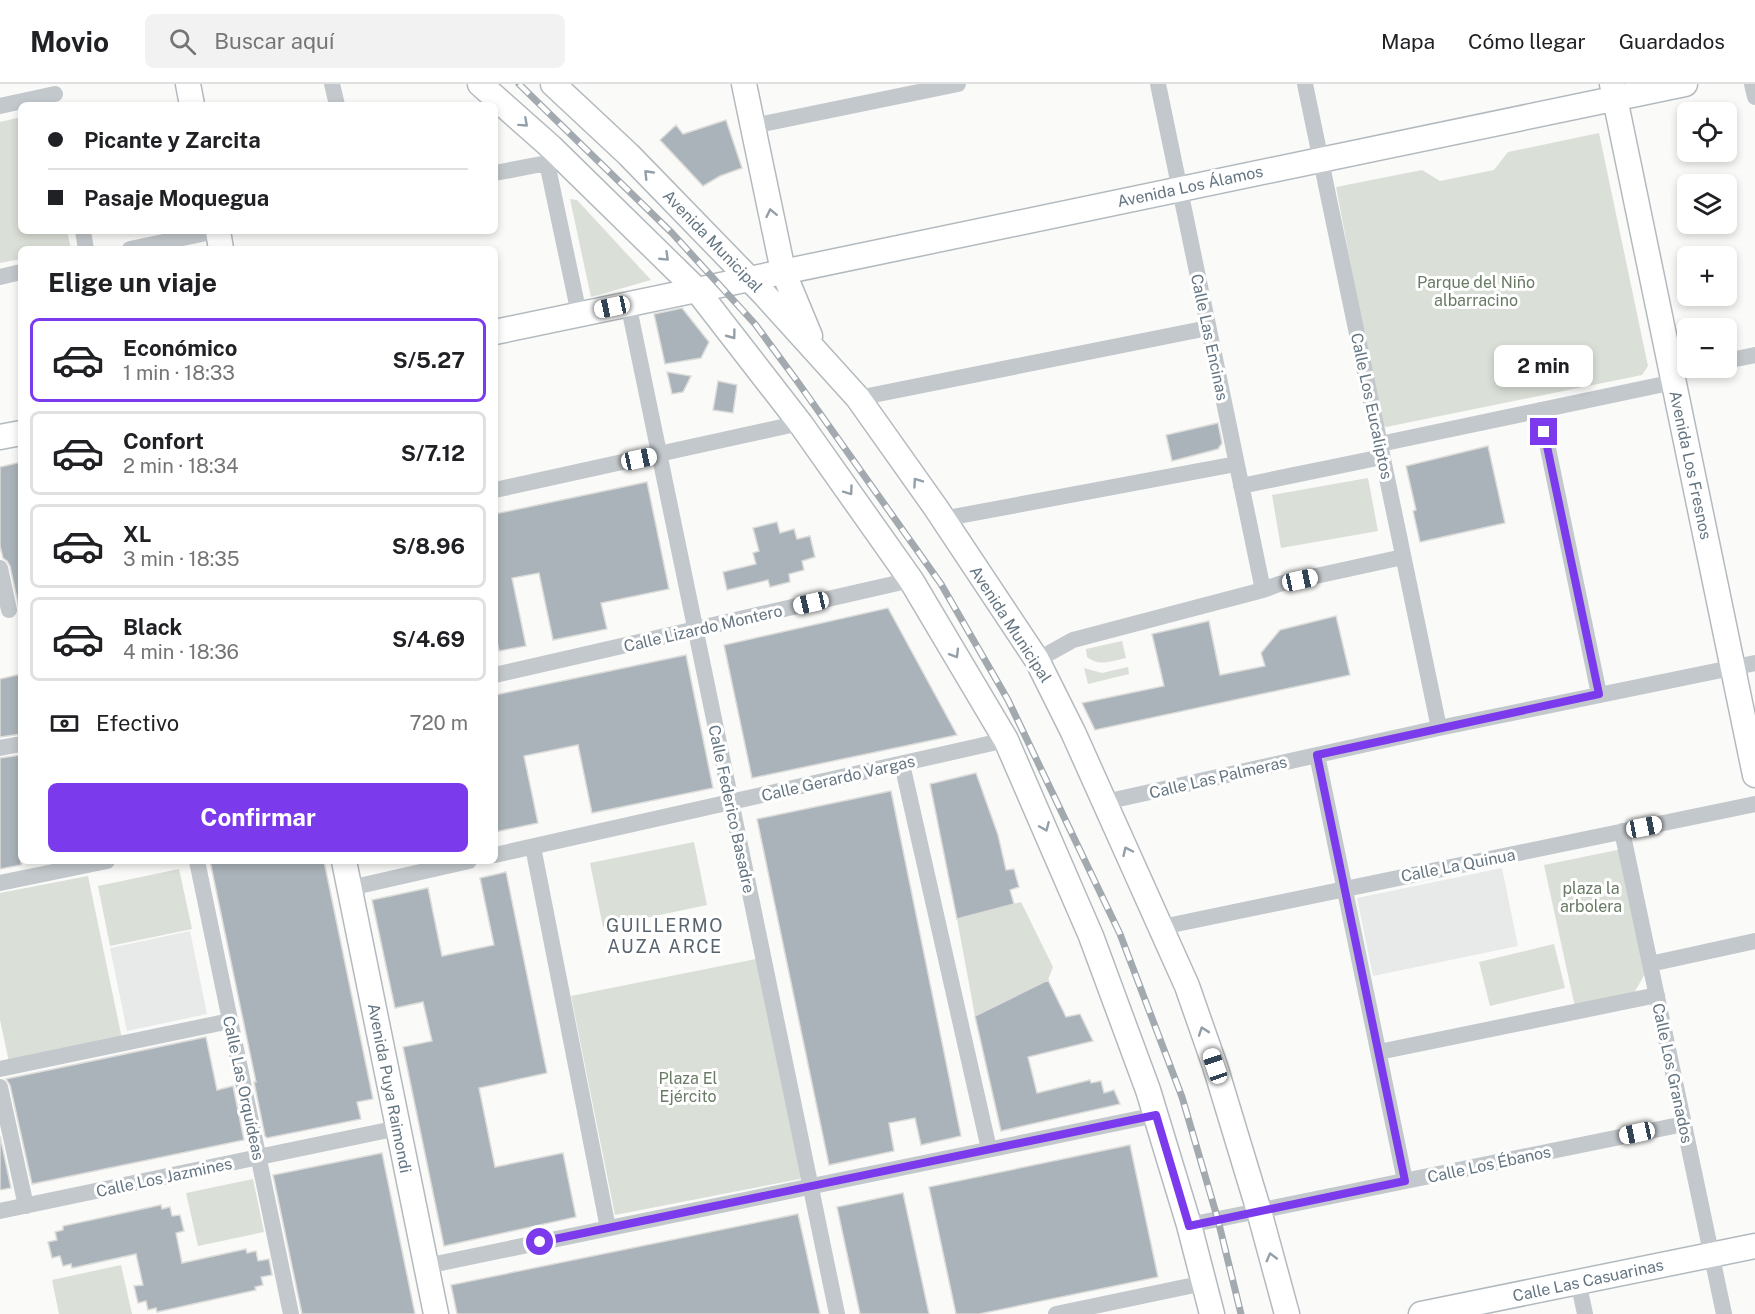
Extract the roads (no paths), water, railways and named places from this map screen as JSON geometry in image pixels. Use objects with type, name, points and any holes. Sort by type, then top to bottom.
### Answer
[{"type":"street","points":[[188,84],[191,102]]},
{"type":"street","points":[[332,84],[336,102]]},
{"type":"street","points":[[480,84],[497,102]]},
{"type":"street","name":"Avenida Municipal","points":[[553,84],[629,155],[749,278],[858,398],[1037,660],[1105,802],[1162,927],[1186,986],[1215,1066],[1259,1211],[1287,1314]]},
{"type":"street","points":[[744,84],[783,271],[818,354]]},
{"type":"street","points":[[753,126],[886,91],[958,84]]},
{"type":"street","name":"Calle Las Encinas","points":[[1158,84],[1263,590]]},
{"type":"street","name":"Calle Los Eucaliptos","points":[[1305,84],[1439,728]]},
{"type":"street","name":"Avenida Los Álamos","points":[[498,331],[1320,159],[1614,91],[1685,84]]},
{"type":"street","points":[[1752,84],[1755,97]]},
{"type":"street","name":"Avenida Los Fresnos","points":[[1614,91],[1673,378],[1744,665],[1755,775]]},
{"type":"street","points":[[18,102],[55,94]]},
{"type":"street","points":[[0,106],[18,102]]},
{"type":"street","points":[[498,103],[549,155],[696,289],[800,423],[911,580],[1006,740],[1091,936],[1156,1115],[1212,1314]]},
{"type":"street","points":[[498,172],[549,155]]},
{"type":"street","points":[[549,155],[579,314]]},
{"type":"street","points":[[144,246],[202,234]]},
{"type":"street","points":[[0,277],[18,273]]},
{"type":"street","name":"Calle Federico Basadre","points":[[628,303],[837,1314]]},
{"type":"street","points":[[858,398],[1208,328]]},
{"type":"street","points":[[1737,359],[1755,355]]},
{"type":"street","points":[[1241,486],[1677,376]]},
{"type":"street","points":[[1540,410],[1599,694]]},
{"type":"street","points":[[498,489],[800,423]]},
{"type":"street","points":[[0,437],[18,434]]},
{"type":"street","points":[[942,519],[1236,464]]},
{"type":"street","points":[[1037,660],[1073,640],[1280,584],[1403,557]]},
{"type":"street","points":[[0,568],[10,610]]},
{"type":"street","name":"Calle Lizardo Montero","points":[[498,674],[911,580]]},
{"type":"street","name":"Calle Las Palmeras","points":[[1105,802],[1439,728],[1744,665]]},
{"type":"street","name":"Calle Gerardo Vargas","points":[[498,854],[1006,740]]},
{"type":"street","points":[[0,748],[18,745]]},
{"type":"street","points":[[1317,755],[1405,1181]]},
{"type":"street","points":[[902,764],[989,1149]]},
{"type":"street","name":"Calle La Quinua","points":[[1162,927],[1755,804]]},
{"type":"street","name":"Calle Los Granados","points":[[1622,831],[1724,1314]]},
{"type":"street","points":[[533,847],[608,1228]]},
{"type":"street","points":[[0,883],[92,864]]},
{"type":"street","name":"Calle Las Orquídeas","points":[[197,864],[291,1314]]},
{"type":"street","name":"Avenida Puya Raimondi","points":[[345,864],[436,1314]]},
{"type":"street","points":[[350,888],[456,864]]},
{"type":"street","points":[[1650,964],[1755,941]]},
{"type":"street","points":[[1379,1052],[1657,994]]},
{"type":"street","points":[[0,1069],[230,1021]]},
{"type":"street","points":[[0,1087],[26,1206]]},
{"type":"street","points":[[426,1266],[1156,1115]]},
{"type":"street","name":"Calle Los Ébanos","points":[[1189,1226],[1684,1124]]},
{"type":"street","name":"Calle Los Jazmines","points":[[0,1211],[398,1128]]},
{"type":"street","name":"Calle Las Casuarinas","points":[[1433,1313],[1755,1246]]},
{"type":"street","points":[[1578,1281],[1585,1314]]},
{"type":"street","points":[[1056,1314],[1204,1283]]},
{"type":"railway","points":[[519,84],[672,233],[755,324],[941,584],[1008,700],[1120,934],[1182,1097],[1218,1220],[1241,1314]]},
{"type":"district","name":"GUILLERMO AUZA ARCE","points":[[665,936]]},
{"type":"park label","name":"Parque del Niño albarracino","points":[[1476,291]]},
{"type":"park label","name":"plaza la arbolera","points":[[1591,897]]},
{"type":"park label","name":"Plaza El Ejército","points":[[688,1087]]}]
